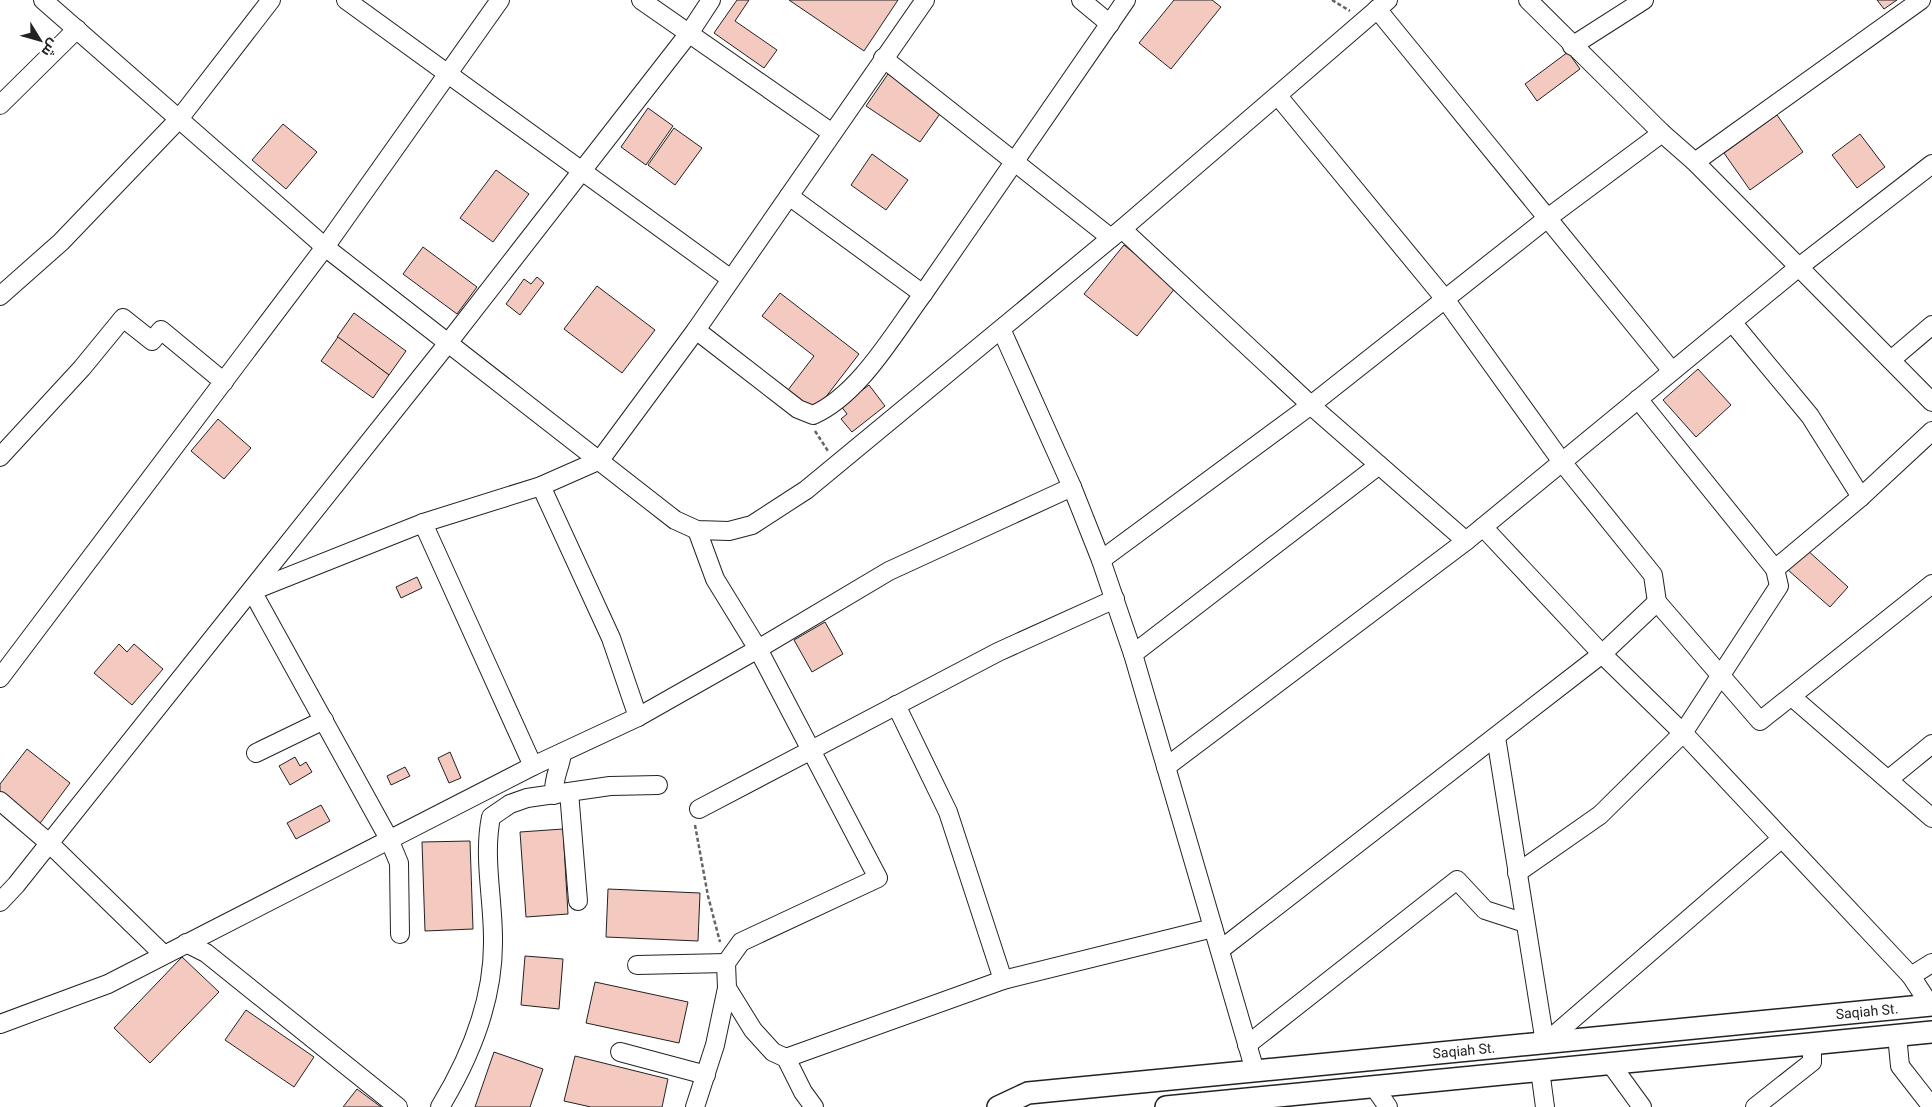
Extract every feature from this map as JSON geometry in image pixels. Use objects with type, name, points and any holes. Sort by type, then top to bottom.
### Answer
[{"type":"main road","name":"Saqiah St.","points":[[998,1107],[1028,1093],[1931,1005]]},
{"type":"main road","name":"Saqiah St.","points":[[1166,1107],[1264,1102],[1374,1087],[1932,1032]]},
{"type":"street","points":[[43,0],[326,247],[675,520],[697,530],[730,531],[752,525],[777,511],[837,466],[1117,234],[1376,9],[1549,217],[1672,371]]},
{"type":"street","points":[[0,296],[61,242],[179,119],[271,0]]},
{"type":"street","points":[[346,0],[731,279]]},
{"type":"street","points":[[0,678],[326,247],[500,0]]},
{"type":"street","points":[[641,0],[690,32],[832,133]]},
{"type":"street","points":[[0,902],[252,591],[448,343],[690,32],[711,0]]},
{"type":"street","points":[[252,591],[423,523],[541,486],[600,460],[696,330],[925,0]]},
{"type":"street","points":[[1081,0],[1110,24]]},
{"type":"street","points":[[696,330],[798,409],[813,415],[830,408],[859,379],[924,294],[1014,160],[1126,0]]},
{"type":"street","points":[[1528,0],[1572,46],[1662,133],[1695,162],[1932,402]]},
{"type":"street","points":[[1572,46],[1644,0]]},
{"type":"street","points":[[1695,162],[1921,0]]},
{"type":"street","points":[[0,105],[77,29]]},
{"type":"street","points":[[884,58],[1014,160],[1117,234],[1466,541]]},
{"type":"street","points":[[1278,96],[1445,299],[1562,462],[1653,575],[1657,602],[1760,721],[1932,584]]},
{"type":"street","points":[[1101,560],[1311,405],[1549,217],[1662,133]]},
{"type":"street","points":[[1166,767],[1466,541],[1799,267],[1932,164]]},
{"type":"street","points":[[789,196],[924,294]]},
{"type":"street","points":[[0,457],[82,368],[123,318],[152,342],[161,330],[224,382]]},
{"type":"street","points":[[1732,322],[1810,416],[1861,497]]},
{"type":"street","points":[[1891,360],[1932,325]]},
{"type":"street","points":[[1002,330],[1072,487],[1115,599],[1133,654],[1255,1071]]},
{"type":"street","points":[[1517,873],[1600,815],[1683,733],[1779,586],[1775,569],[1638,399]]},
{"type":"street","points":[[1775,569],[1861,497],[1932,431]]},
{"type":"street","points":[[1133,654],[1379,466]]},
{"type":"street","points":[[541,486],[611,638],[638,717]]},
{"type":"street","points":[[0,1024],[108,984],[533,766],[638,717],[758,649],[889,571],[1072,487]]},
{"type":"street","points":[[423,523],[533,766]]},
{"type":"street","points":[[1483,527],[1602,654],[1683,733],[1911,976],[1931,1005]]},
{"type":"street","points":[[696,1107],[706,1075],[727,988],[726,963],[741,942],[878,878],[758,649],[715,579],[697,530]]},
{"type":"street","points":[[252,591],[389,839],[400,863],[400,934]]},
{"type":"street","points":[[699,809],[998,652],[1115,599]]},
{"type":"street","points":[[1220,950],[1602,654],[1657,602]]},
{"type":"street","points":[[1792,697],[1932,818]]},
{"type":"street","points":[[896,705],[948,812],[1003,980]]},
{"type":"street","points":[[256,753],[324,720]]},
{"type":"street","points":[[1496,737],[1545,1043]]},
{"type":"street","points":[[1889,779],[1932,744]]},
{"type":"street","points":[[562,753],[561,767],[553,779],[562,793],[578,902]]},
{"type":"street","points":[[440,1107],[475,1037],[489,990],[493,940],[487,836],[491,818],[510,804],[562,793],[610,786],[658,785]]},
{"type":"street","points":[[0,801],[49,843],[164,954]]},
{"type":"street","points":[[1545,1043],[1781,839]]},
{"type":"street","points":[[1247,1045],[1457,880],[1485,910],[1525,923]]},
{"type":"street","points":[[786,1058],[1003,980],[1213,928]]},
{"type":"street","points":[[186,943],[206,953],[398,1107]]},
{"type":"street","points":[[637,965],[726,963]]},
{"type":"street","points":[[1911,976],[1932,963]]},
{"type":"street","points":[[727,988],[753,1030],[773,1052],[786,1058],[803,1092],[814,1107]]},
{"type":"street","points":[[1897,1035],[1900,1066],[1932,1106]]},
{"type":"street","points":[[1755,1107],[1774,1101],[1812,1062],[1812,1043]]},
{"type":"street","points":[[620,1052],[706,1075]]},
{"type":"street","points":[[1610,1063],[1642,1107]]},
{"type":"street","points":[[1540,1070],[1545,1107]]},
{"type":"street","points":[[1374,1087],[1388,1107]]},
{"type":"path","points":[[1332,0],[1376,9]]},
{"type":"path","points":[[813,415],[813,427],[837,466]]},
{"type":"path","points":[[699,809],[695,827],[708,896],[726,963]]},
{"type":"building","points":[[737,0],[749,0],[735,21],[777,50],[764,68],[714,33]]},
{"type":"building","points":[[789,0],[898,0],[864,51]]},
{"type":"building","points":[[1174,0],[1212,0],[1221,7],[1171,69],[1139,43]]},
{"type":"building","points":[[1877,0],[1897,0],[1884,9]]},
{"type":"building","points":[[1568,52],[1580,69],[1537,101],[1525,84]]},
{"type":"building","points":[[888,74],[942,111],[920,142],[866,106]]},
{"type":"building","points":[[648,108],[673,126],[646,165],[621,147]]},
{"type":"building","points":[[1777,115],[1803,152],[1750,190],[1724,153]]},
{"type":"building","points":[[283,124],[317,152],[286,189],[252,160]]},
{"type":"building","points":[[674,128],[702,148],[675,185],[648,165]]},
{"type":"building","points":[[1860,134],[1885,167],[1857,188],[1832,155]]},
{"type":"building","points":[[872,154],[908,180],[886,210],[851,185]]},
{"type":"building","points":[[496,170],[529,194],[493,242],[460,218]]},
{"type":"building","points":[[1124,245],[1176,287],[1137,336],[1084,294]]},
{"type":"building","points":[[423,247],[477,287],[457,314],[403,274]]},
{"type":"building","points":[[537,277],[544,283],[520,315],[506,304],[524,279],[531,284]]},
{"type":"building","points":[[597,286],[655,330],[622,373],[564,329]]},
{"type":"building","points":[[780,293],[859,354],[815,411],[788,390],[814,356],[762,316]]},
{"type":"building","points":[[354,313],[406,351],[389,375],[337,337]]},
{"type":"building","points":[[338,337],[389,375],[373,398],[321,361]]},
{"type":"building","points":[[1698,369],[1731,405],[1696,437],[1663,400]]},
{"type":"building","points":[[869,385],[885,406],[852,432],[841,419],[847,414],[841,406]]},
{"type":"building","points":[[218,419],[251,448],[224,479],[191,451]]},
{"type":"building","points":[[1806,549],[1848,587],[1830,607],[1788,570]]},
{"type":"building","points":[[417,577],[422,588],[401,598],[396,587]]},
{"type":"building","points":[[825,622],[843,654],[812,672],[794,640]]},
{"type":"building","points":[[119,644],[127,652],[134,644],[163,669],[132,705],[94,673]]},
{"type":"building","points":[[27,749],[70,783],[38,826],[0,797],[0,784]]},
{"type":"building","points":[[450,752],[461,778],[449,783],[438,758]]},
{"type":"building","points":[[295,757],[300,766],[306,762],[312,772],[290,785],[279,766]]},
{"type":"building","points":[[405,767],[410,776],[391,785],[387,776]]},
{"type":"building","points":[[321,805],[330,821],[296,839],[287,823]]},
{"type":"building","points":[[563,829],[568,914],[526,917],[520,832]]},
{"type":"building","points":[[470,841],[473,929],[425,931],[422,842]]},
{"type":"building","points":[[608,889],[700,893],[698,941],[606,937]]},
{"type":"building","points":[[525,956],[563,959],[559,1009],[521,1005]]},
{"type":"building","points":[[182,957],[219,992],[150,1063],[114,1028]]},
{"type":"building","points":[[595,982],[688,1002],[679,1043],[586,1023]]},
{"type":"building","points":[[246,1010],[314,1057],[294,1087],[225,1040]]},
{"type":"building","points":[[494,1052],[543,1069],[530,1107],[475,1107]]},
{"type":"building","points":[[575,1056],[668,1079],[662,1107],[591,1107],[564,1101]]},
{"type":"building","points":[[357,1089],[381,1107],[343,1107]]}]
